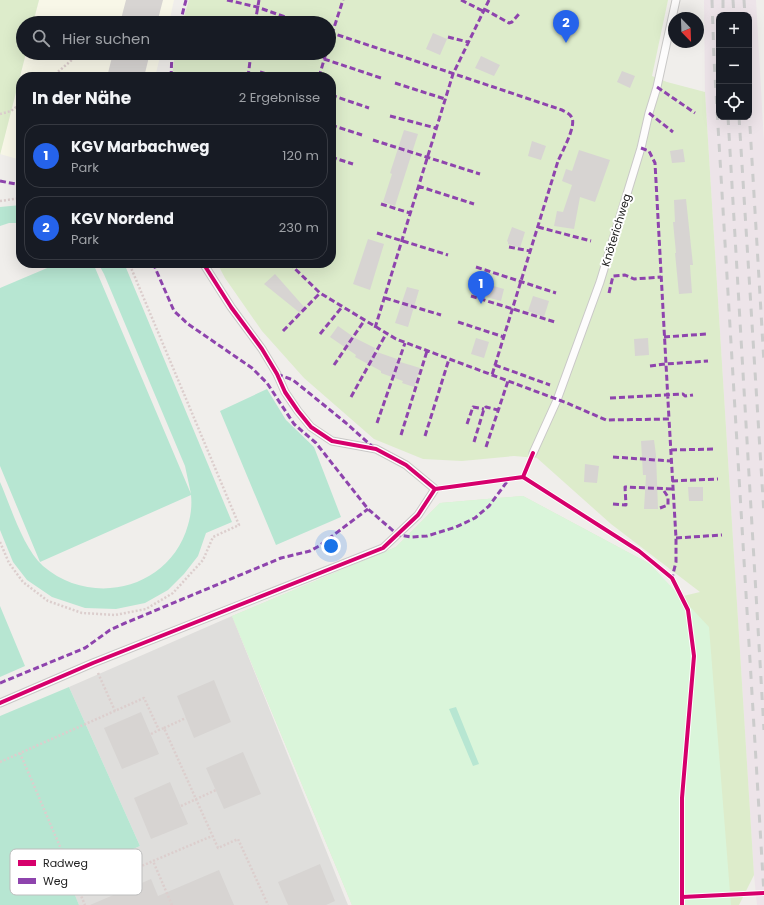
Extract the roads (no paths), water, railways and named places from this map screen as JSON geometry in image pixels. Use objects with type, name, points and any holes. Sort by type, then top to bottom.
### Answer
[{"type":"lane","name":"Knöterichweg","points":[[533,453],[557,400],[600,282],[641,148],[649,112],[657,87],[676,0]]},
{"type":"lane","points":[[0,703],[93,663],[383,548],[418,516],[435,489],[406,465],[376,449],[332,441],[311,427],[284,392],[277,374],[262,348],[206,268]]},
{"type":"railway","points":[[712,0],[714,59],[764,894]]},
{"type":"railway","points":[[723,0],[723,12]]},
{"type":"railway","points":[[733,0],[734,12]]},
{"type":"railway","points":[[744,0],[745,12]]},
{"type":"railway","points":[[728,120],[764,730]]},
{"type":"railway","points":[[739,120],[764,514]]},
{"type":"railway","points":[[750,120],[764,363]]},
{"type":"place","name":"KGV Nordend","points":[[566,43]]},
{"type":"place","name":"KGV Marbachweg","points":[[481,304]]}]
